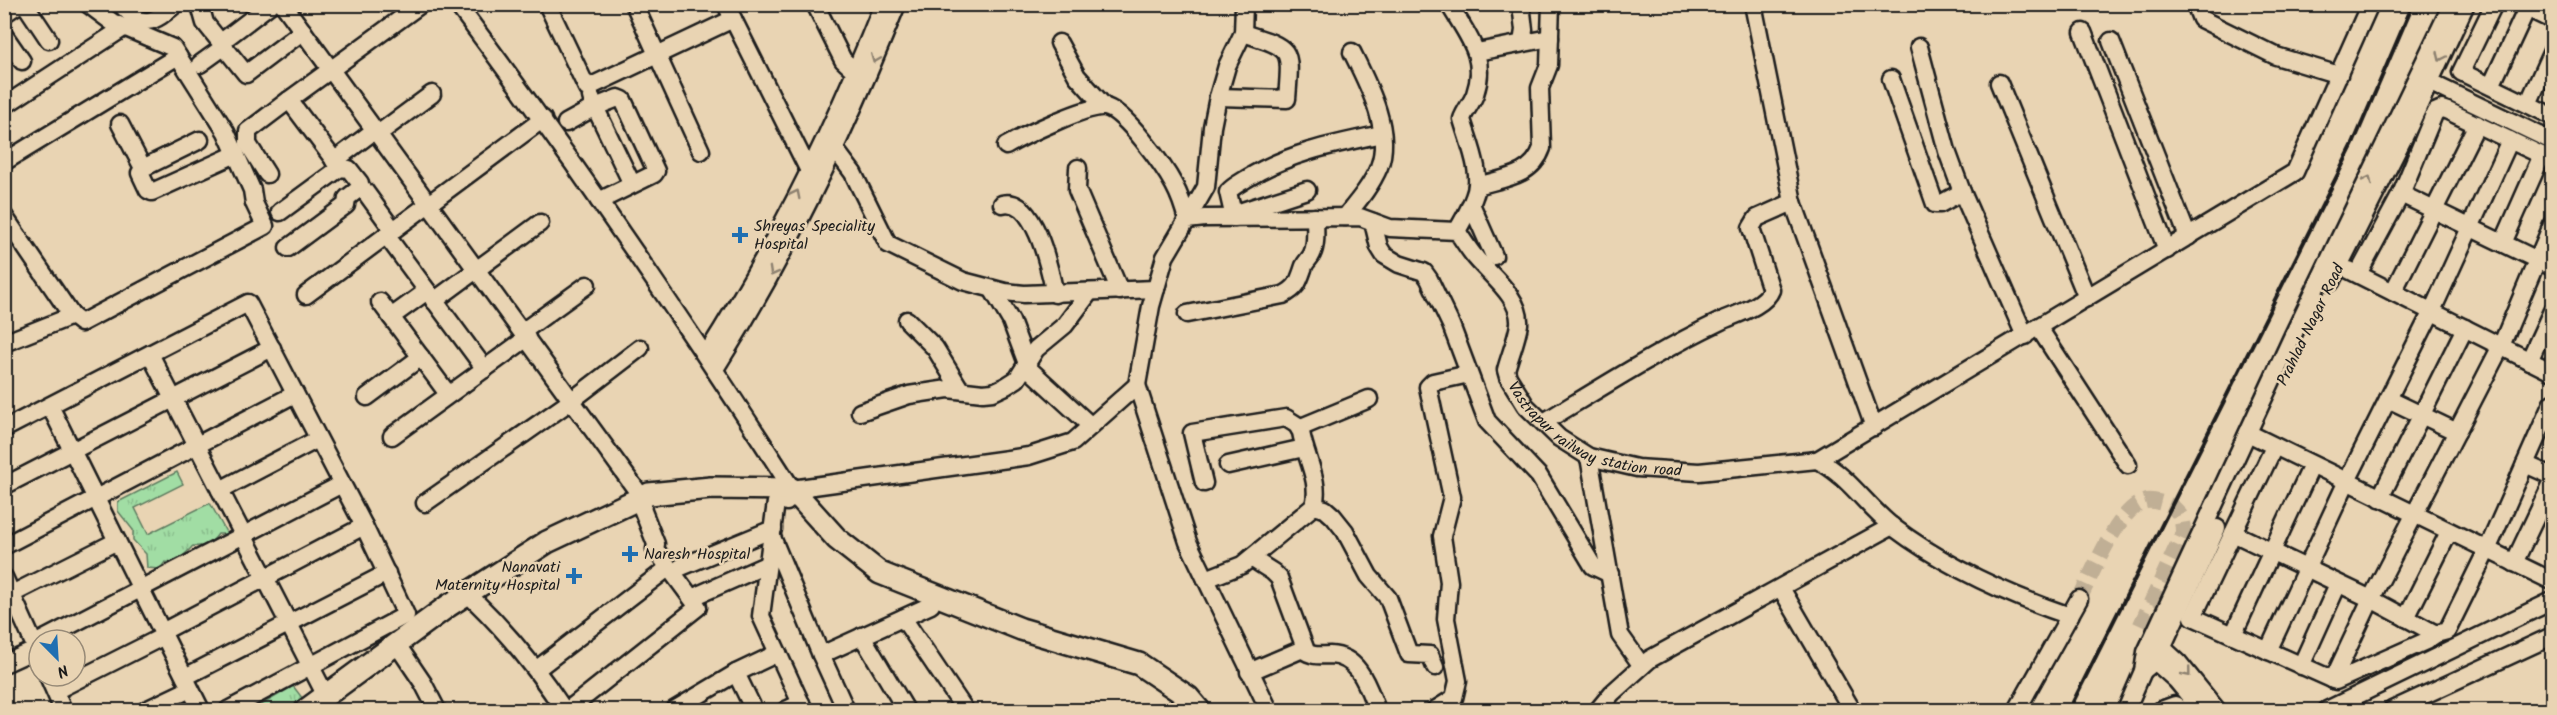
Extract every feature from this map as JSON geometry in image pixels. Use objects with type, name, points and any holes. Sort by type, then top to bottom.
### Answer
[{"type":"main road","points":[[323,703],[448,606],[547,542],[641,503],[711,496],[785,498],[880,573],[1021,629],[1139,664],[1188,697],[1199,711]]},
{"type":"main road","points":[[785,498],[831,545],[876,580],[1018,638],[1135,672],[1182,704],[1188,711]]},
{"type":"main road","points":[[306,711],[323,703],[402,652],[474,600],[551,549],[641,503]]},
{"type":"street","points":[[4,14],[19,4]]},
{"type":"street","points":[[25,4],[49,40]]},
{"type":"street","points":[[6,223],[72,316],[81,323],[265,226],[226,132],[173,48],[96,12],[88,4]]},
{"type":"street","points":[[121,4],[130,14],[145,22],[153,21],[176,4]]},
{"type":"street","points":[[204,4],[201,9],[202,18],[246,74],[303,31]]},
{"type":"street","points":[[201,64],[271,4]]},
{"type":"street","points":[[283,4],[524,335],[641,503],[656,549],[675,567],[697,603],[697,609],[566,711],[537,669],[506,631],[474,600]]},
{"type":"street","points":[[267,174],[248,144],[248,131],[421,4]]},
{"type":"street","points":[[457,4],[543,119],[711,362],[785,498],[773,533],[761,616],[778,653],[797,708]]},
{"type":"street","points":[[547,4],[632,184]]},
{"type":"street","points":[[634,4],[701,151]]},
{"type":"street","points":[[815,4],[843,60],[856,72]]},
{"type":"street","points":[[711,362],[856,72],[883,4]]},
{"type":"street","points":[[711,362],[776,267],[835,149],[869,75],[897,4]]},
{"type":"street","points":[[1187,220],[1233,216],[1360,217],[1390,228],[1457,231],[1471,204],[1477,186],[1476,171],[1462,119],[1478,86],[1480,65],[1477,52],[1449,4]]},
{"type":"street","points":[[1521,4],[1524,30],[1522,43]]},
{"type":"street","points":[[1477,186],[1523,172],[1533,166],[1539,156],[1542,148],[1540,88],[1549,65],[1551,4]]},
{"type":"street","points":[[1753,4],[1793,202],[1874,427]]},
{"type":"street","points":[[2195,4],[2201,19],[2276,56],[2339,75]]},
{"type":"street","points":[[1817,460],[2295,171],[2370,4]]},
{"type":"street","name":"Prahlad Nagar Road","points":[[2150,649],[2302,340],[2451,4]]},
{"type":"street","name":"Prahlad Nagar Road","points":[[2334,264],[2429,82],[2466,4]]},
{"type":"street","points":[[2494,4],[2461,72],[2553,116]]},
{"type":"street","points":[[2491,86],[2524,6],[2553,20]]},
{"type":"street","points":[[1239,7],[1243,33],[1227,66],[1218,97],[1212,127],[1206,187],[1165,257],[1156,289],[1137,385],[1188,542],[1269,711]]},
{"type":"street","points":[[586,88],[656,54],[729,12],[808,171]]},
{"type":"street","points":[[4,106],[125,27]]},
{"type":"street","points":[[2083,32],[2167,250]]},
{"type":"street","points":[[1218,97],[1287,99],[1290,60],[1287,52],[1278,45],[1243,33]]},
{"type":"street","points":[[4,34],[22,61]]},
{"type":"street","points":[[1477,52],[1550,38]]},
{"type":"street","points":[[2111,41],[2188,237]]},
{"type":"street","points":[[1059,43],[1077,76],[1104,106],[1115,112],[1133,128],[1153,153],[1174,185],[1187,220]]},
{"type":"street","points":[[1919,47],[1947,151],[1962,192],[2032,332],[2128,465]]},
{"type":"street","points":[[2528,104],[2553,51]]},
{"type":"street","points":[[1345,217],[1364,194],[1380,165],[1382,134],[1368,84],[1352,52]]},
{"type":"street","points":[[4,162],[178,56]]},
{"type":"street","points":[[1892,79],[1935,204],[1940,204],[1962,192]]},
{"type":"street","points":[[2429,82],[2553,141]]},
{"type":"street","points":[[1999,83],[2087,298]]},
{"type":"street","points":[[279,212],[376,132],[432,94]]},
{"type":"street","points":[[566,123],[618,98],[623,100],[656,171],[599,201]]},
{"type":"street","points":[[288,248],[346,205],[347,198],[360,188],[360,183],[349,169],[337,164],[289,100]]},
{"type":"street","points":[[1006,146],[1042,126],[1104,106]]},
{"type":"street","points":[[2358,274],[2401,194],[2436,112],[2442,110],[2477,124],[2547,158],[2503,243]]},
{"type":"street","points":[[306,295],[543,119]]},
{"type":"street","points":[[120,124],[143,168]]},
{"type":"street","points":[[2393,292],[2477,124]]},
{"type":"street","points":[[1233,216],[1228,192],[1230,189],[1282,159],[1382,134]]},
{"type":"street","points":[[200,140],[143,168],[140,173],[148,190],[155,193],[236,154]]},
{"type":"street","points":[[2268,651],[2347,481],[2432,312],[2510,140]]},
{"type":"street","points":[[835,149],[853,173],[888,244],[963,281],[1024,294],[1156,289]]},
{"type":"street","points":[[1078,168],[1077,190],[1120,291]]},
{"type":"street","points":[[364,190],[431,296],[485,369]]},
{"type":"street","points":[[1233,216],[1307,190]]},
{"type":"street","points":[[2401,194],[2553,267]]},
{"type":"street","points":[[1544,422],[1658,354],[1752,307],[1769,296],[1771,290],[1751,228],[1757,218],[1793,202]]},
{"type":"street","points":[[1002,204],[1013,203],[1020,207],[1032,224],[1046,254],[1055,294]]},
{"type":"street","points":[[1471,204],[1494,256]]},
{"type":"street","points":[[1187,314],[1283,295],[1290,291],[1301,279],[1304,264],[1314,249],[1314,217]]},
{"type":"street","points":[[1373,222],[1379,247],[1384,255],[1399,264],[1424,272],[1429,279],[1451,325],[1478,401],[1494,430],[1539,476],[1593,566],[1610,574]]},
{"type":"street","points":[[391,317],[476,269],[540,223]]},
{"type":"street","points":[[2333,680],[2371,599],[2501,346],[2553,225]]},
{"type":"street","name":"Vastrapur railway station road","points":[[1457,231],[1513,301],[1519,323],[1506,370],[1508,377],[1526,405],[1558,438],[1589,457],[1637,468],[1700,472],[1817,460]]},
{"type":"street","points":[[2334,264],[2553,372]]},
{"type":"street","points":[[392,436],[485,369],[587,285]]},
{"type":"street","points":[[992,289],[1011,321],[1034,375],[1091,426]]},
{"type":"street","points":[[860,412],[909,395],[960,389],[983,393],[993,392],[1017,379],[1036,349],[1065,325],[1089,292]]},
{"type":"street","points":[[380,302],[448,394]]},
{"type":"street","points":[[4,429],[248,303],[364,526],[406,615],[228,711]]},
{"type":"street","points":[[2529,361],[2553,311]]},
{"type":"street","points":[[4,343],[72,316]]},
{"type":"street","points":[[907,320],[925,335],[935,348],[960,389]]},
{"type":"street","points":[[2380,498],[2465,328]]},
{"type":"street","points":[[4,486],[272,348]]},
{"type":"street","points":[[425,503],[571,401],[640,348]]},
{"type":"street","points":[[150,354],[311,668],[323,703]]},
{"type":"street","points":[[367,397],[421,357]]},
{"type":"street","points":[[1435,711],[1454,698],[1458,681],[1446,619],[1449,582],[1442,536],[1452,497],[1428,387],[1433,382],[1468,374]]},
{"type":"street","points":[[785,498],[1029,456],[1073,442],[1137,385]]},
{"type":"street","points":[[4,546],[295,394]]},
{"type":"street","points":[[1299,428],[1369,399]]},
{"type":"street","points":[[2388,399],[2457,432]]},
{"type":"street","points":[[2233,533],[2371,599],[2436,634],[2443,634],[2450,628],[2553,403]]},
{"type":"street","points":[[50,406],[201,711]]},
{"type":"street","points":[[1204,483],[1191,436],[1195,431],[1287,418],[1299,428],[1316,483],[1317,495],[1314,506],[1251,558],[1229,572],[1206,579]]},
{"type":"street","points":[[2253,436],[2415,516],[2551,578]]},
{"type":"street","points":[[219,490],[318,439]]},
{"type":"street","points":[[2274,447],[2193,617],[2336,681],[2426,641],[2436,634]]},
{"type":"street","points":[[1228,465],[1304,448]]},
{"type":"street","points":[[1589,457],[1620,635],[1642,666]]},
{"type":"street","points":[[1817,460],[1832,467],[1892,526],[1936,556],[2016,598],[2070,616]]},
{"type":"street","points":[[2525,464],[2553,476]]},
{"type":"street","points":[[2233,635],[2270,551],[2312,465]]},
{"type":"street","points":[[2514,563],[2553,483]]},
{"type":"street","points":[[71,628],[342,484]]},
{"type":"street","points":[[1314,506],[1325,509],[1334,516],[1345,531],[1369,576],[1388,598],[1409,654],[1430,655],[1434,667]]},
{"type":"street","points":[[87,668],[163,634],[364,526]]},
{"type":"street","points":[[1598,711],[1650,658],[1892,526]]},
{"type":"street","points":[[2406,618],[2449,532]]},
{"type":"street","points":[[537,669],[675,567],[773,533]]},
{"type":"street","points":[[773,533],[821,655],[846,711]]},
{"type":"street","points":[[12,594],[117,541]]},
{"type":"street","points":[[1251,558],[1279,578],[1304,644],[1303,650]]},
{"type":"street","points":[[700,594],[768,564]]},
{"type":"street","points":[[146,711],[187,683],[288,624],[387,573]]},
{"type":"street","points":[[4,577],[29,628]]},
{"type":"street","points":[[2301,666],[2338,584]]},
{"type":"street","points":[[1781,588],[1852,711]]},
{"type":"street","points":[[2017,711],[2079,599]]},
{"type":"street","points":[[2327,711],[2553,601]]},
{"type":"street","points":[[821,655],[931,604]]},
{"type":"street","points":[[903,618],[965,711]]},
{"type":"street","points":[[862,636],[906,711]]},
{"type":"street","points":[[2392,711],[2553,636]]},
{"type":"street","points":[[2126,711],[2150,649]]},
{"type":"street","points":[[2150,649],[2201,711]]},
{"type":"street","points":[[2150,649],[2179,663],[2217,711]]},
{"type":"street","points":[[1250,672],[1303,650]]},
{"type":"street","points":[[1303,650],[1311,655],[1332,655],[1352,663],[1363,675],[1377,711]]},
{"type":"street","points":[[4,664],[27,652]]},
{"type":"street","points":[[402,652],[437,711]]},
{"type":"street","points":[[674,711],[736,673],[778,653]]},
{"type":"street","points":[[736,673],[754,711]]},
{"type":"street","points":[[54,688],[63,711]]},
{"type":"street","points":[[2162,711],[2175,705],[2182,711]]},
{"type":"green space","points":[[177,472],[183,484],[135,508],[148,534],[210,503],[227,534],[218,534],[204,545],[193,546],[177,560],[165,562],[160,569],[147,568],[146,554],[133,540],[133,530],[118,511],[118,502]]},
{"type":"green space","points":[[293,686],[303,699],[288,710],[253,710]]},
{"type":"tunnel","points":[[2079,599],[2115,530],[2133,507],[2148,501],[2171,506],[2180,515],[2183,533],[2140,627]]},
{"type":"railway","points":[[2069,710],[2353,144],[2413,4]]},
{"type":"place","name":"Shreyas Speciality Hospital","points":[[740,235]]},
{"type":"place","name":"Naresh Hospital","points":[[630,554]]},
{"type":"place","name":"Nanavati Maternity Hospital","points":[[574,576]]}]
